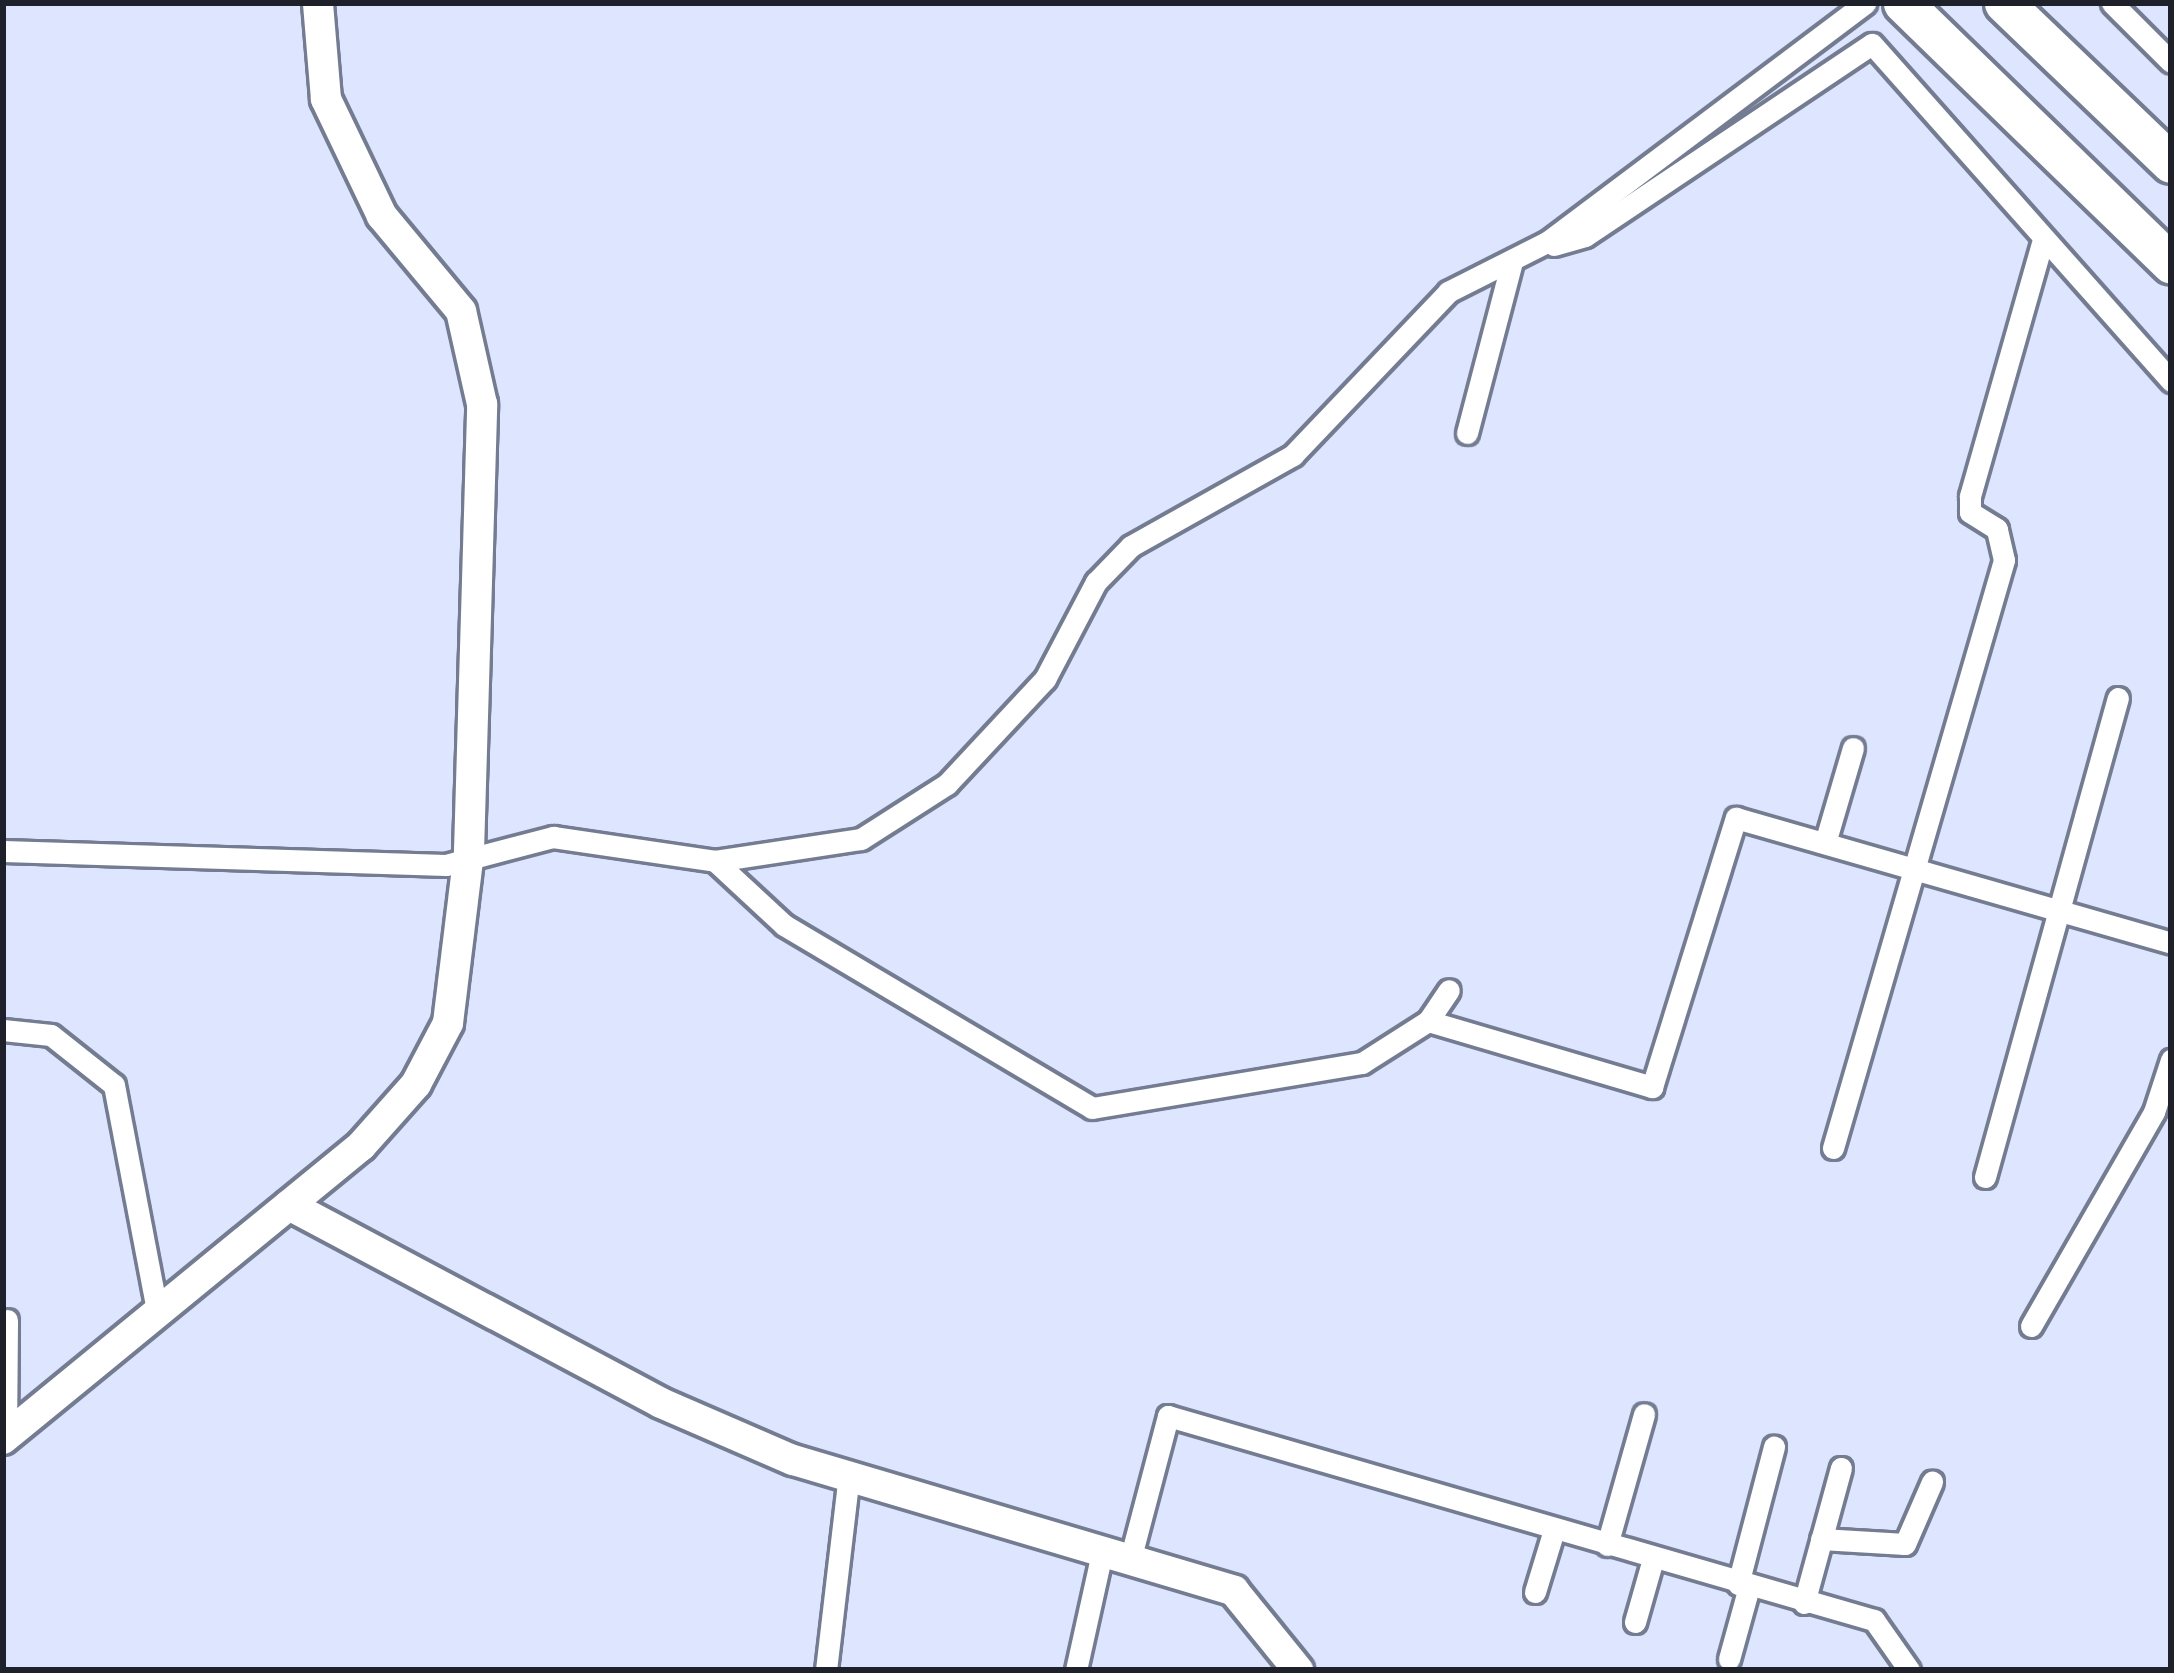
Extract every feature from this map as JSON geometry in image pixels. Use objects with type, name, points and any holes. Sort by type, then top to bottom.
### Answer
[{"type":"highway","points":[[1903,3],[2171,264]]},
{"type":"highway","points":[[2004,3],[2171,163]]},
{"type":"main road","points":[[4,1438],[361,1146],[432,1055],[464,941],[470,851],[465,712],[484,436],[473,349],[454,299],[382,216],[326,99],[318,3]]},
{"type":"main road","points":[[289,1205],[661,1403],[848,1482],[1234,1591],[1298,1670]]},
{"type":"street","points":[[3,850],[446,865],[470,851],[553,837],[715,861],[862,839],[900,820],[1045,679],[1096,582],[1131,546],[1293,455],[1402,328],[1448,292],[1536,250],[1865,3]]},
{"type":"street","points":[[2112,3],[2171,62]]},
{"type":"street","points":[[1536,250],[1586,236],[1873,44],[2042,244],[2171,381]]},
{"type":"street","points":[[1833,1148],[2004,560],[1997,529],[1970,512],[1970,496],[2042,244]]},
{"type":"street","points":[[1467,434],[1511,265]]},
{"type":"street","points":[[1984,1177],[2118,698]]},
{"type":"street","points":[[1825,843],[1852,748]]},
{"type":"street","points":[[1428,1022],[1652,1087],[1736,818],[2171,944]]},
{"type":"street","points":[[715,861],[784,925],[1092,1108],[1362,1063],[1428,1022],[1449,991]]},
{"type":"street","points":[[3,1030],[51,1035],[114,1084],[158,1316]]},
{"type":"street","points":[[2031,1326],[2154,1112],[2171,1060]]},
{"type":"street","points":[[4,1438],[7,1320]]},
{"type":"street","points":[[1607,1545],[1644,1414]]},
{"type":"street","points":[[1076,1670],[1168,1416],[1874,1620],[1910,1670]]},
{"type":"street","points":[[1729,1659],[1774,1447]]},
{"type":"street","points":[[1804,1603],[1841,1468]]},
{"type":"street","points":[[826,1670],[848,1482]]},
{"type":"street","points":[[1821,1539],[1905,1544],[1932,1482]]},
{"type":"street","points":[[1535,1592],[1554,1530]]},
{"type":"street","points":[[1635,1622],[1653,1559]]}]
